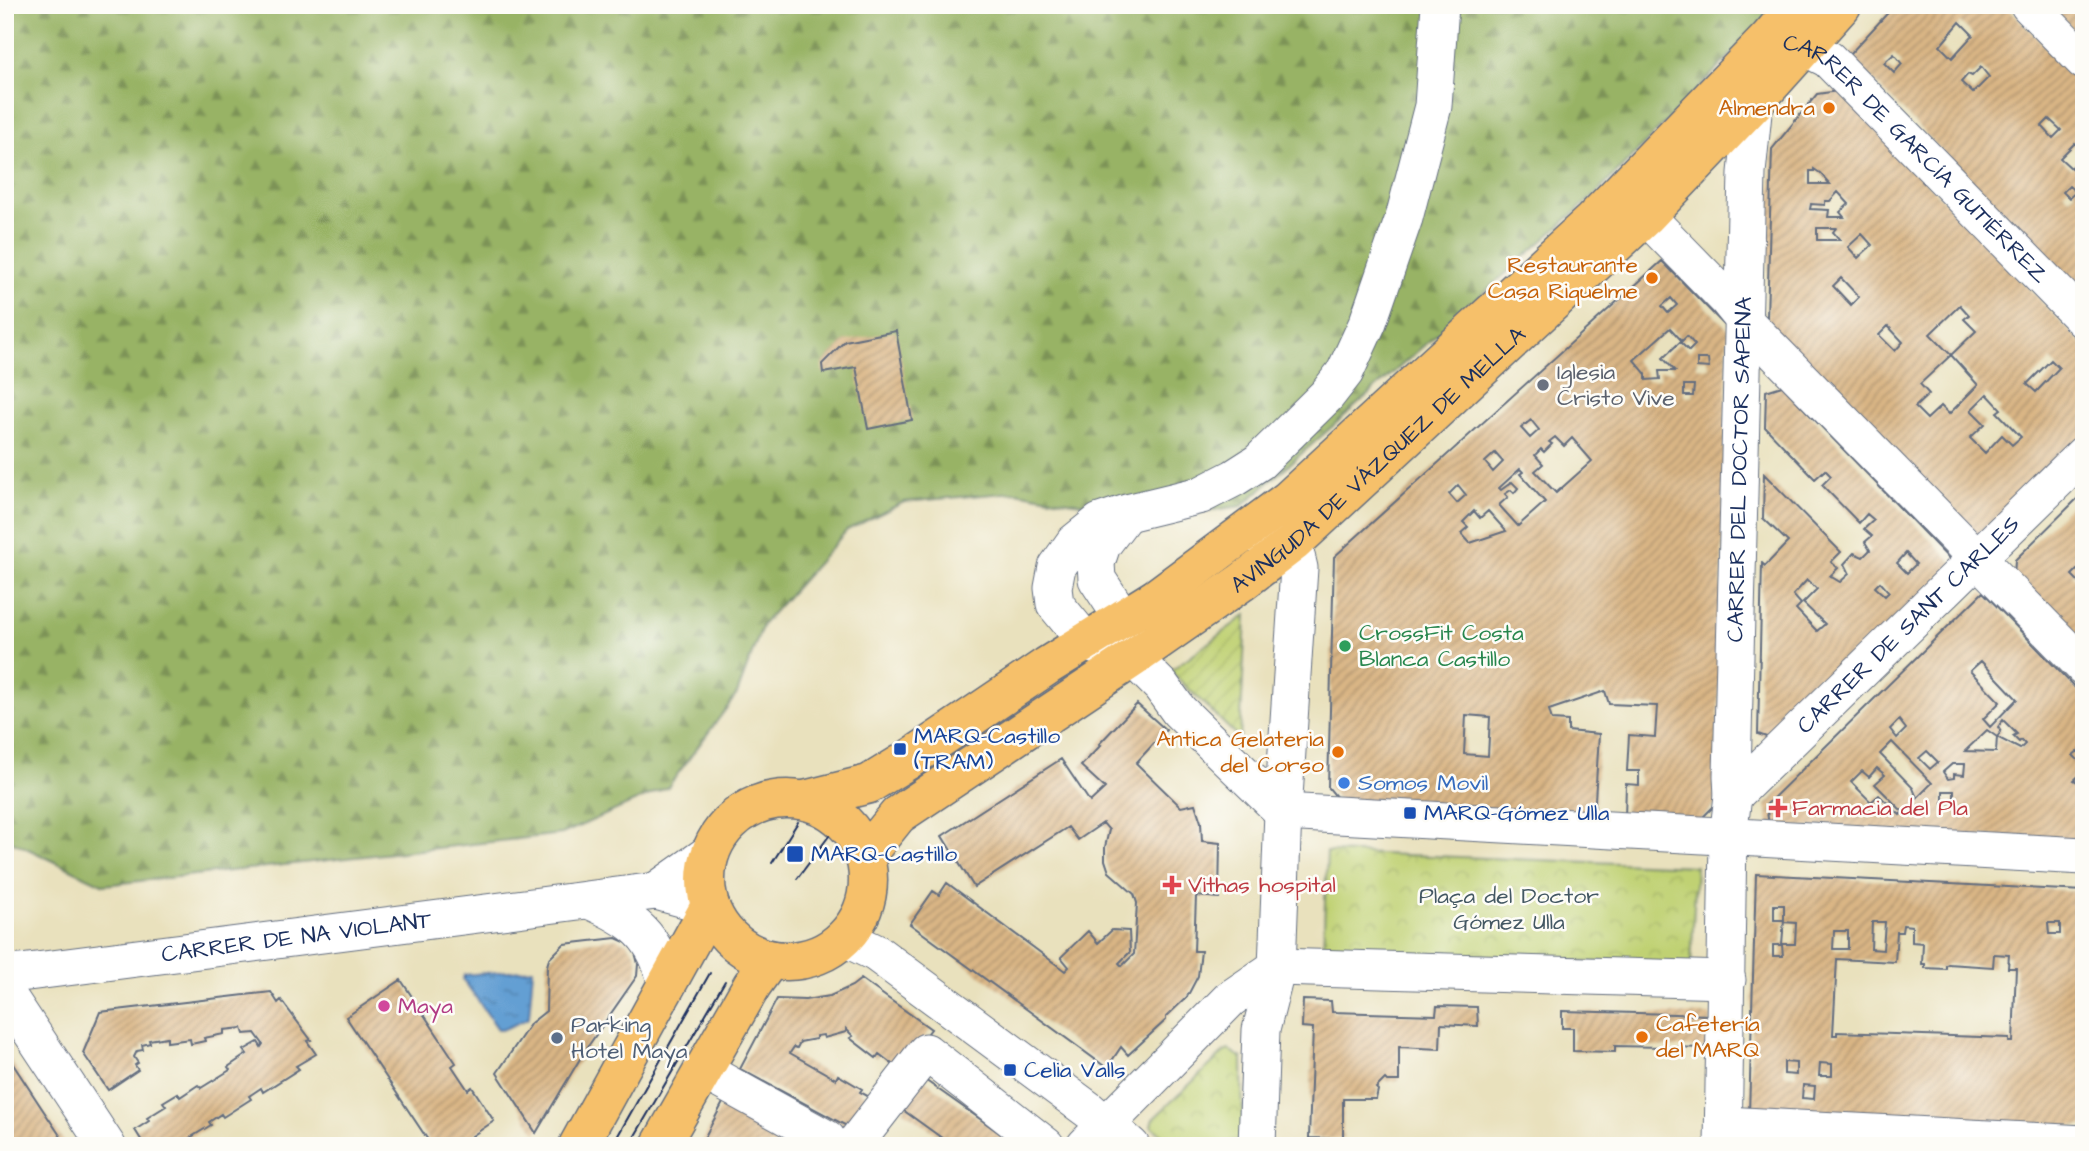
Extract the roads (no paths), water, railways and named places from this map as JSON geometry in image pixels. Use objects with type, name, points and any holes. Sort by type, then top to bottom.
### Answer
[{"type":"main road","name":"AVINGUDA DE VÁZQUEZ DE MELLA","points":[[805,800],[869,784],[908,760],[1047,666],[1124,620],[1288,500],[1592,221],[1638,200],[1754,103],[1787,43],[1797,5]]},
{"type":"main road","name":"AVINGUDA DE VÁZQUEZ DE MELLA","points":[[865,856],[898,815],[1133,658],[1293,543],[1638,200],[1787,43],[1842,5]]},
{"type":"main road","points":[[805,800],[825,808],[843,820],[857,837],[869,874],[868,891],[856,924],[845,938],[829,950],[790,962],[770,960],[744,949],[723,930],[710,906],[706,870],[720,834],[748,808],[767,801],[805,800]]},
{"type":"main road","points":[[578,1146],[710,906]]},
{"type":"main road","points":[[660,1146],[752,985],[770,960]]},
{"type":"street","points":[[1440,5],[1433,106],[1404,218],[1368,322],[1345,372],[1298,425],[1259,462],[1234,478],[1201,495],[1100,522],[1074,543],[1057,567],[1053,588],[1055,604],[1087,643],[1133,658],[1161,686],[1179,711],[1283,812],[2084,856]]},
{"type":"street","points":[[2029,5],[2084,61]]},
{"type":"street","name":"CARRER DE GARCÍA GUTIÉRREZ","points":[[1787,43],[1828,59],[2084,320]]},
{"type":"street","name":"CARRER DEL DOCTOR SAPENA","points":[[1728,837],[1733,796],[1746,173],[1754,103]]},
{"type":"street","points":[[1638,200],[1743,318],[2084,667]]},
{"type":"street","name":"CARRER DE SANT CARLES","points":[[1733,796],[2084,454]]},
{"type":"street","points":[[1127,513],[1102,545],[1096,563],[1097,579],[1124,620],[1133,658]]},
{"type":"street","points":[[1239,538],[1293,543],[1299,568],[1283,812],[1277,967],[1261,1030],[1257,1146]]},
{"type":"street","points":[[1728,837],[1723,1135],[2084,1144]]},
{"type":"street","name":"CARRER DE NA VIOLANT","points":[[656,891],[711,852]]},
{"type":"street","name":"CARRER DE NA VIOLANT","points":[[5,975],[656,891],[710,906]]},
{"type":"street","points":[[589,900],[634,923],[651,944],[662,965],[667,985]]},
{"type":"street","points":[[845,938],[876,953],[1090,1111],[1107,1139],[1230,999],[1277,967],[1727,980]]},
{"type":"street","points":[[5,992],[107,1146]]},
{"type":"street","points":[[702,1070],[856,1141],[926,1052],[1046,1146]]},
{"type":"water","points":[[533,969],[529,1016],[502,1030],[498,1029],[463,979],[464,975]]},
{"type":"tram line","points":[[772,863],[798,822]]},
{"type":"tram line","points":[[797,879],[829,836]]},
{"type":"tram line","points":[[612,1146],[710,973]]},
{"type":"tram line","points":[[629,1146],[725,981]]},
{"type":"place","name":"Almendra","points":[[1829,108]]},
{"type":"place","name":"Restaurante Casa Riquelme","points":[[1652,278]]},
{"type":"place","name":"Iglesia Cristo Vive","points":[[1543,385]]},
{"type":"place","name":"CrossFit Costa Blanca Castillo","points":[[1345,646]]},
{"type":"place","name":"MARQ-Castillo (TRAM)","points":[[900,749]]},
{"type":"place","name":"Antica Gelateria del Corso","points":[[1338,752]]},
{"type":"place","name":"Somos Movil","points":[[1344,783]]},
{"type":"place","name":"Farmacia del Pla","points":[[1778,808]]},
{"type":"place","name":"MARQ-Gómez Ulla","points":[[1410,813]]},
{"type":"place","name":"MARQ-Castillo","points":[[795,854]]},
{"type":"place","name":"Vithas hospital","points":[[1172,885]]},
{"type":"place","name":"Maya","points":[[384,1006]]},
{"type":"place","name":"Cafetería del MARQ","points":[[1642,1037]]},
{"type":"place","name":"Parking Hotel Maya","points":[[557,1038]]},
{"type":"place","name":"Celia Valls","points":[[1010,1070]]},
{"type":"park label","name":"Plaça del Doctor Gómez Ulla","points":[[1509,909]]}]
